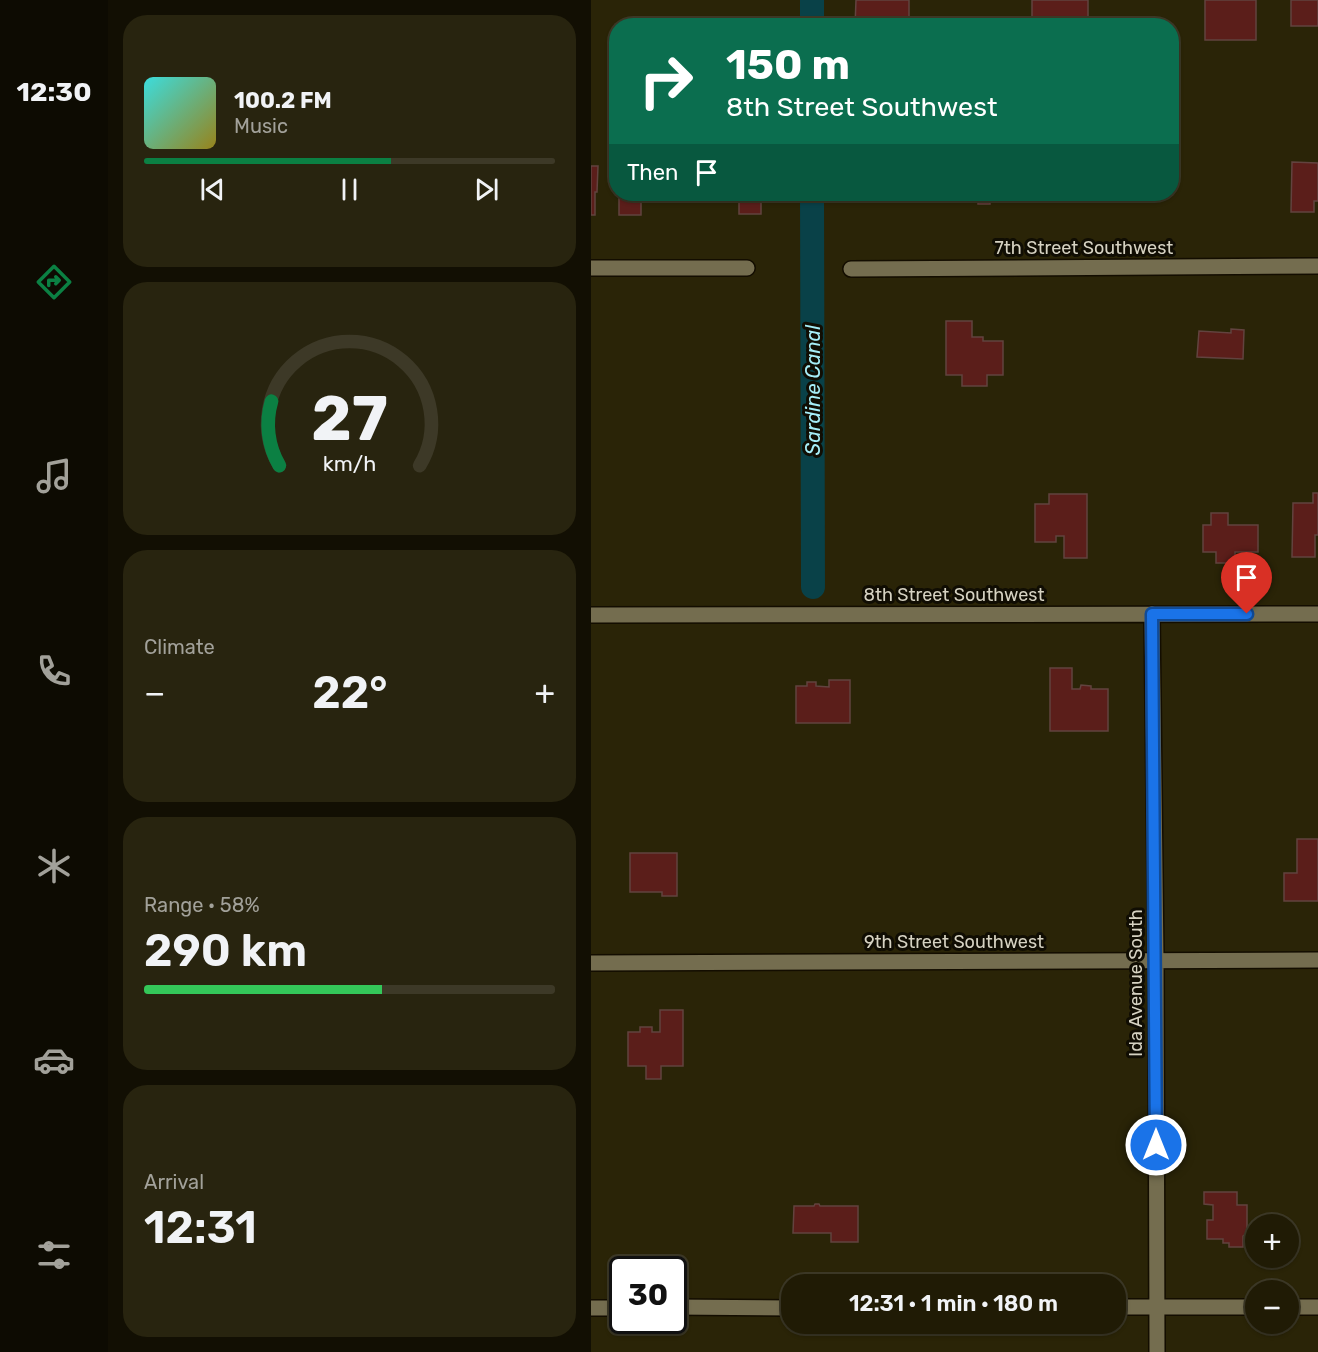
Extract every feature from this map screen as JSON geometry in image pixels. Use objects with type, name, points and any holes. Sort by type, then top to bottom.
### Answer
[{"type":"street","name":"7th Street Southwest","points":[[851,269],[1318,266]]},
{"type":"street","points":[[591,268],[747,268]]},
{"type":"street","name":"Ida Avenue South","points":[[1152,614],[1157,1352]]},
{"type":"street","name":"8th Street Southwest","points":[[591,615],[1318,614]]},
{"type":"street","name":"9th Street Southwest","points":[[591,963],[1318,960]]},
{"type":"street","points":[[1299,1307],[1318,1306]]},
{"type":"street","points":[[687,1307],[781,1308]]},
{"type":"street","points":[[1126,1307],[1245,1307]]},
{"type":"street","points":[[591,1308],[609,1308]]},
{"type":"building","points":[[856,0],[909,0],[909,18],[855,18]]},
{"type":"building","points":[[1032,0],[1088,0],[1088,18],[1032,18]]},
{"type":"building","points":[[1205,0],[1256,0],[1256,40],[1205,40]]},
{"type":"building","points":[[1291,0],[1318,0],[1318,26],[1291,26]]},
{"type":"building","points":[[1292,162],[1318,163],[1318,201],[1314,201],[1314,212],[1291,212]]},
{"type":"building","points":[[591,166],[598,166],[595,215],[591,215]]},
{"type":"building","points":[[619,201],[641,201],[641,215],[619,215]]},
{"type":"building","points":[[761,201],[761,214],[739,214],[739,202],[723,202]]},
{"type":"building","points":[[978,201],[990,201],[990,204],[978,204]]},
{"type":"building","points":[[946,321],[972,321],[972,337],[983,337],[983,341],[1003,341],[1003,375],[987,375],[987,386],[962,386],[962,375],[946,375]]},
{"type":"building","points":[[1231,329],[1244,330],[1243,359],[1197,357],[1199,331],[1231,333]]},
{"type":"building","points":[[1313,493],[1318,493],[1318,535],[1315,535],[1315,557],[1292,557],[1293,503],[1313,503]]},
{"type":"building","points":[[1049,494],[1087,494],[1087,558],[1064,558],[1064,536],[1056,536],[1056,542],[1035,542],[1035,504],[1049,504]]},
{"type":"building","points":[[1211,513],[1228,513],[1228,525],[1258,525],[1258,552],[1235,552],[1235,563],[1216,563],[1216,552],[1203,552],[1203,525],[1211,525]]},
{"type":"building","points":[[1050,668],[1072,668],[1072,689],[1080,689],[1081,685],[1091,686],[1091,689],[1108,689],[1108,731],[1050,731]]},
{"type":"building","points":[[829,680],[850,680],[850,723],[796,723],[796,686],[807,686],[807,682],[816,682],[816,686],[829,687]]},
{"type":"building","points":[[1297,839],[1318,839],[1318,901],[1284,901],[1284,873],[1297,873]]},
{"type":"building","points":[[630,853],[677,853],[677,896],[662,896],[662,892],[630,892]]},
{"type":"building","points":[[660,1010],[683,1010],[683,1066],[661,1066],[661,1079],[646,1079],[646,1066],[628,1066],[628,1032],[640,1032],[640,1027],[652,1027],[652,1032],[660,1032]]},
{"type":"building","points":[[1204,1192],[1237,1192],[1237,1205],[1247,1205],[1243,1247],[1229,1247],[1229,1243],[1223,1243],[1223,1239],[1207,1239],[1207,1220],[1213,1220],[1213,1205],[1204,1204]]},
{"type":"building","points":[[815,1204],[858,1206],[858,1242],[831,1242],[831,1233],[793,1233],[794,1206],[814,1206]]},
{"type":"waterway","name":"Sardine Canal","points":[[812,0],[812,18]]},
{"type":"waterway","name":"Sardine Canal","points":[[812,201],[813,587]]},
{"type":"route","points":[[1156,1145],[1152,614],[1247,614]]}]
